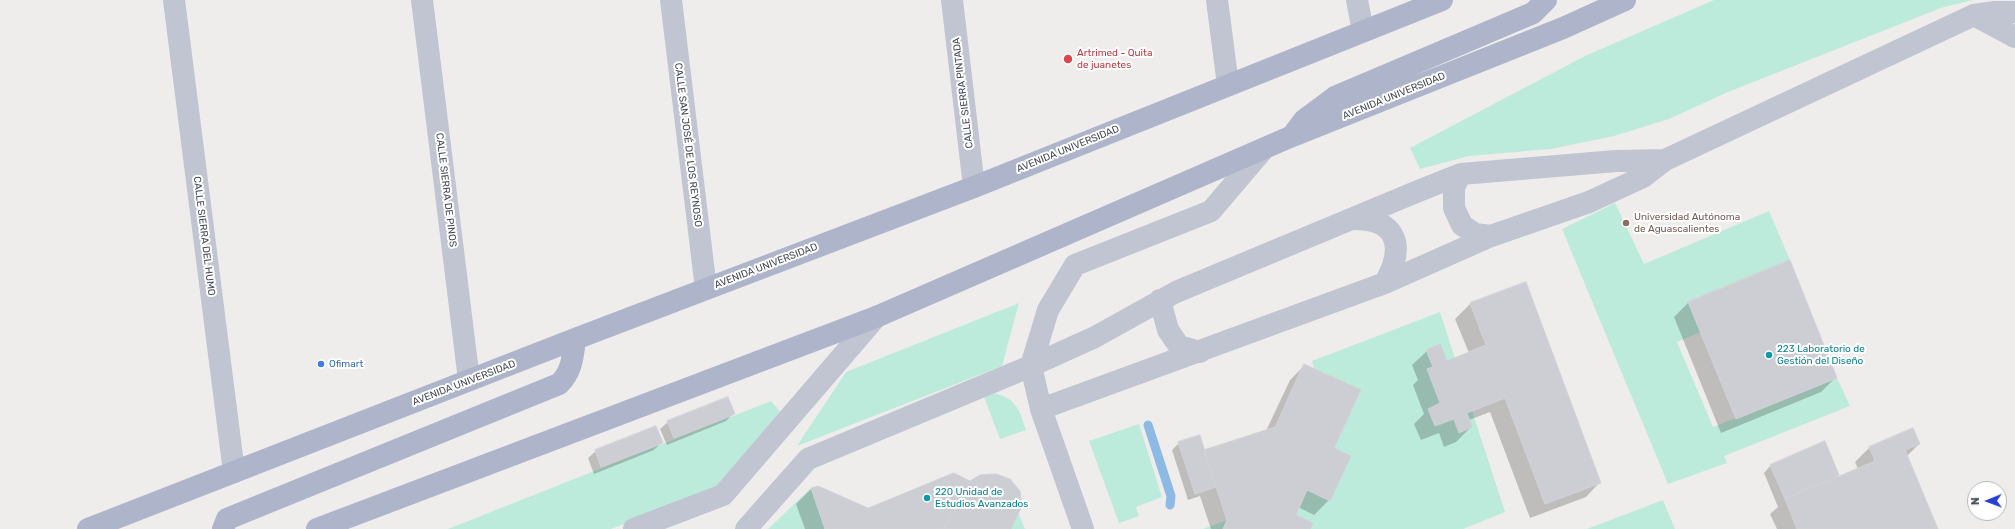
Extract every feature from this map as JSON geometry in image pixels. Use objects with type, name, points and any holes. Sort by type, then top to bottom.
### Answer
[{"type":"main road","name":"AVENIDA UNIVERSIDAD","points":[[88,529],[575,339],[974,187],[1442,0]]},
{"type":"main road","points":[[1290,137],[1304,120],[1334,97],[1533,13],[1546,0]]},
{"type":"main road","name":"AVENIDA UNIVERSIDAD","points":[[317,529],[876,317],[1262,151],[1290,137],[1563,28],[1625,0]]},
{"type":"main road","points":[[223,529],[227,519],[560,384],[566,377],[569,370],[575,339]]},
{"type":"street","name":"CALLE SIERRA DEL HUMO","points":[[174,0],[234,472]]},
{"type":"street","name":"CALLE SIERRA DE PINOS","points":[[422,0],[469,380]]},
{"type":"street","name":"CALLE SAN JOSÉ DE LOS REYNOSO","points":[[671,0],[706,289]]},
{"type":"street","name":"CALLE SIERRA PINTADA","points":[[952,0],[974,187]]},
{"type":"street","points":[[1217,0],[1228,85]]},
{"type":"street","points":[[1357,0],[1363,32]]},
{"type":"street","points":[[1041,409],[1385,283],[1491,236],[1595,199],[1643,177],[1665,160],[1974,15],[1995,12],[2015,12]]},
{"type":"street","points":[[1974,15],[2015,37]]},
{"type":"street","points":[[1083,529],[1041,409],[1031,366],[1048,310],[1075,265],[1211,211],[1262,151]]},
{"type":"street","points":[[746,529],[808,459],[1031,366],[1096,337],[1160,300],[1461,174],[1616,161],[1665,160]]},
{"type":"street","points":[[1461,174],[1454,187],[1454,208],[1462,225],[1474,234],[1491,236]]},
{"type":"street","points":[[1351,219],[1366,218],[1380,222],[1392,233],[1397,249],[1394,267],[1385,283]]},
{"type":"street","points":[[1160,300],[1168,330],[1179,346],[1200,352]]},
{"type":"street","points":[[634,529],[723,495],[876,317]]},
{"type":"green space","points":[[1714,0],[1973,0],[1941,8],[1728,92],[1669,119],[1614,136],[1551,149],[1469,156],[1420,169],[1410,148],[1585,56]]},
{"type":"green space","points":[[1615,203],[1644,264],[1769,211],[1790,260],[1689,301],[1701,332],[1677,342],[1713,427],[1837,378],[1850,406],[1724,456],[1727,463],[1668,484],[1562,229]]},
{"type":"green space","points":[[1019,303],[1002,366],[797,446],[846,372]]},
{"type":"green space","points":[[1440,312],[1505,512],[1463,529],[1310,529],[1313,523],[1296,515],[1307,490],[1334,448],[1361,391],[1314,368],[1312,361]]},
{"type":"green space","points":[[993,393],[1001,395],[1012,401],[1019,410],[1026,430],[1000,439],[984,397]]},
{"type":"green space","points":[[771,401],[781,413],[714,490],[611,529],[448,529]]},
{"type":"green space","points":[[1139,424],[1162,497],[1136,507],[1139,516],[1119,523],[1089,441]]},
{"type":"green space","points":[[811,488],[825,529],[768,529]]},
{"type":"green space","points":[[1663,500],[1675,529],[1587,529]]},
{"type":"green space","points":[[1018,512],[1025,529],[1011,529]]},
{"type":"green space","points":[[1227,520],[1223,529],[1203,529]]},
{"type":"building","name":"223 Laboratorio de Gestión del Diseño","points":[[1790,260],[1837,378],[1736,419],[1688,302]]},
{"type":"building","points":[[1526,282],[1601,483],[1545,504],[1505,398],[1467,413],[1472,427],[1459,433],[1454,419],[1435,426],[1428,409],[1440,403],[1427,369],[1433,367],[1426,350],[1440,344],[1447,361],[1486,345],[1470,303]]},
{"type":"building","points":[[1304,364],[1361,390],[1334,448],[1351,456],[1330,501],[1307,490],[1296,515],[1313,523],[1310,529],[1223,529],[1227,520],[1204,450],[1275,427]]},
{"type":"building","points":[[728,397],[735,414],[674,438],[667,421]]},
{"type":"building","points":[[656,426],[663,443],[601,467],[595,450]]},
{"type":"building","points":[[1913,428],[1920,444],[1905,450],[1938,529],[1797,529],[1785,499],[1875,461],[1869,447]]},
{"type":"building","points":[[1200,435],[1216,487],[1195,494],[1178,442]]},
{"type":"building","points":[[1825,441],[1839,475],[1785,499],[1770,465]]},
{"type":"building","name":"220 Unidad de Estudios Avanzados","points":[[954,473],[970,481],[944,529],[825,529],[811,488],[818,486],[868,508]]},
{"type":"building","points":[[996,474],[1010,479],[1020,491],[1022,506],[1011,529],[944,529],[970,481],[980,475]]},
{"type":"waterway","points":[[1148,425],[1171,496],[1170,505]]},
{"type":"place","name":"Artrimed - Quita de juanetes","points":[[1068,59]]},
{"type":"place","name":"Universidad Autónoma de Aguascalientes","points":[[1626,223]]},
{"type":"place","name":"223 Laboratorio de Gestión del Diseño","points":[[1769,355]]},
{"type":"place","name":"Ofimart","points":[[321,364]]},
{"type":"place","name":"220 Unidad de Estudios Avanzados","points":[[927,498]]}]
